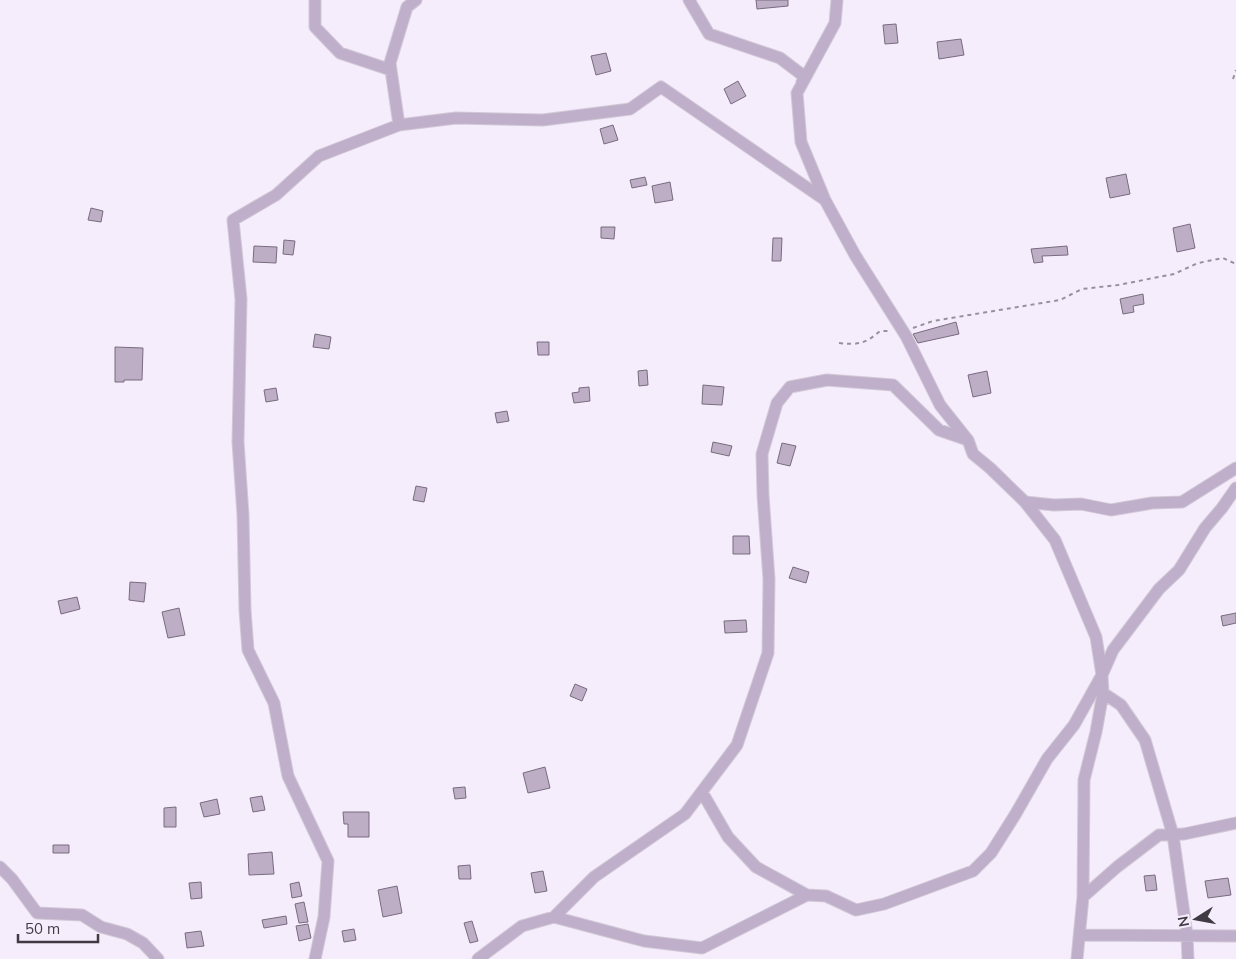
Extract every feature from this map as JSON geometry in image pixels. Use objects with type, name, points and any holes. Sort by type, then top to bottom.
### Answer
[{"type":"street","points":[[314,0],[315,26],[340,53],[391,70]]},
{"type":"street","points":[[399,125],[390,63],[407,7],[416,0]]},
{"type":"street","points":[[689,0],[709,34],[780,58],[805,77],[797,93],[801,142],[825,200],[854,255],[903,331],[940,405],[968,440],[973,454],[1025,502],[1055,540],[1096,637],[1103,693],[1084,780],[1083,897],[1077,959]]},
{"type":"street","points":[[797,93],[834,23],[837,0]]},
{"type":"street","points":[[315,959],[324,916],[328,860],[288,776],[274,703],[248,650],[238,442],[241,299],[232,220],[276,194],[319,156],[399,125],[456,118],[544,120],[630,109],[661,87],[825,200]]},
{"type":"street","points":[[478,959],[522,926],[554,917],[594,877],[685,814],[737,745],[768,653],[769,579],[762,454],[777,403],[790,388],[827,380],[893,385],[939,430],[968,440]]},
{"type":"street","points":[[1025,502],[1054,505],[1081,504],[1111,510],[1152,503],[1182,502],[1236,468]]},
{"type":"street","points":[[702,792],[728,837],[756,867],[807,895],[826,896],[856,910],[884,904],[973,871],[1000,838],[1047,759],[1074,725],[1102,675],[1112,650],[1159,589],[1179,570],[1205,528],[1236,488]]},
{"type":"street","points":[[1103,693],[1121,705],[1145,740],[1173,835],[1187,935],[1188,959]]},
{"type":"street","points":[[1083,897],[1117,867],[1159,835],[1184,834],[1236,823]]},
{"type":"street","points":[[0,867],[12,879],[37,913],[82,915],[101,927],[127,934],[143,944],[158,959]]},
{"type":"street","points":[[554,917],[644,941],[702,948],[807,895]]},
{"type":"street","points":[[1080,934],[1236,936]]},
{"type":"path","points":[[1233,79],[1236,70]]},
{"type":"path","points":[[839,343],[854,345],[869,341],[880,331],[903,331],[933,321],[1060,300],[1082,289],[1118,285],[1174,274],[1198,263],[1223,258],[1236,264]]},
{"type":"building","points":[[756,0],[788,0],[788,6],[757,9]]},
{"type":"building","points":[[896,24],[898,43],[885,44],[883,25]]},
{"type":"building","points":[[961,39],[964,55],[939,59],[937,42]]},
{"type":"building","points":[[606,53],[611,71],[596,75],[591,56]]},
{"type":"building","points":[[738,81],[746,96],[731,104],[724,89]]},
{"type":"building","points":[[613,125],[618,140],[604,144],[600,129]]},
{"type":"building","points":[[1126,174],[1130,194],[1110,198],[1106,178]]},
{"type":"building","points":[[645,177],[647,185],[632,188],[630,180]]},
{"type":"building","points":[[670,182],[673,200],[655,203],[652,186]]},
{"type":"building","points":[[91,208],[103,211],[101,222],[88,220]]},
{"type":"building","points":[[1190,224],[1195,248],[1177,252],[1173,228]]},
{"type":"building","points":[[601,227],[615,227],[614,239],[601,238]]},
{"type":"building","points":[[773,238],[782,238],[781,261],[772,261]]},
{"type":"building","points":[[284,240],[295,241],[293,255],[283,254]]},
{"type":"building","points":[[254,246],[277,247],[276,263],[253,262]]},
{"type":"building","points":[[1067,246],[1068,255],[1042,256],[1043,262],[1034,263],[1031,249]]},
{"type":"building","points":[[1143,294],[1144,304],[1133,306],[1134,312],[1123,314],[1120,299]]},
{"type":"building","points":[[956,322],[959,334],[918,343],[913,334]]},
{"type":"building","points":[[315,334],[331,337],[329,349],[313,347]]},
{"type":"building","points":[[537,342],[549,342],[549,355],[538,355]]},
{"type":"building","points":[[115,347],[143,348],[142,380],[115,382]]},
{"type":"building","points":[[647,370],[648,385],[639,386],[638,371]]},
{"type":"building","points":[[987,371],[991,393],[973,397],[968,375]]},
{"type":"building","points":[[703,385],[724,387],[722,405],[702,404]]},
{"type":"building","points":[[589,387],[590,401],[574,403],[572,393],[579,392],[579,388]]},
{"type":"building","points":[[276,388],[278,400],[266,402],[264,390]]},
{"type":"building","points":[[507,411],[509,421],[497,423],[495,413]]},
{"type":"building","points":[[713,442],[732,446],[729,456],[711,452]]},
{"type":"building","points":[[782,443],[796,446],[790,466],[777,463]]},
{"type":"building","points":[[416,486],[427,488],[424,502],[413,500]]},
{"type":"building","points":[[733,536],[749,536],[750,554],[733,554]]},
{"type":"building","points":[[793,567],[809,572],[806,583],[789,578]]},
{"type":"building","points":[[130,582],[146,583],[144,602],[129,600]]},
{"type":"building","points":[[77,597],[80,609],[61,614],[58,601]]},
{"type":"building","points":[[179,608],[185,635],[168,638],[162,612]]},
{"type":"building","points":[[1236,613],[1236,623],[1223,626],[1221,616]]},
{"type":"building","points":[[746,620],[747,632],[725,633],[724,621]]},
{"type":"building","points":[[575,684],[587,689],[582,701],[570,696]]},
{"type":"building","points":[[545,767],[550,788],[528,793],[523,773]]},
{"type":"building","points":[[465,787],[466,798],[455,799],[453,788]]},
{"type":"building","points":[[262,796],[265,810],[253,812],[250,798]]},
{"type":"building","points":[[217,799],[220,814],[204,817],[200,803]]},
{"type":"building","points":[[176,807],[176,827],[164,827],[164,808]]},
{"type":"building","points":[[343,812],[369,812],[369,837],[348,837],[348,824],[344,824]]},
{"type":"building","points":[[53,845],[69,845],[69,853],[53,853]]},
{"type":"building","points":[[272,852],[274,874],[249,875],[248,854]]},
{"type":"building","points":[[470,865],[471,879],[459,879],[458,866]]},
{"type":"building","points":[[543,871],[547,891],[535,893],[531,873]]},
{"type":"building","points":[[1155,875],[1157,890],[1146,891],[1144,876]]},
{"type":"building","points":[[1228,878],[1231,895],[1208,898],[1205,881]]},
{"type":"building","points":[[201,882],[202,898],[191,899],[189,883]]},
{"type":"building","points":[[299,882],[302,896],[292,898],[290,884]]},
{"type":"building","points":[[397,886],[402,913],[383,917],[378,890]]},
{"type":"building","points":[[304,902],[308,922],[299,923],[295,904]]},
{"type":"building","points":[[286,916],[287,924],[264,928],[262,920]]},
{"type":"building","points":[[472,921],[478,941],[470,943],[464,923]]},
{"type":"building","points":[[308,924],[311,938],[299,941],[296,926]]},
{"type":"building","points":[[354,929],[356,940],[344,942],[342,931]]},
{"type":"building","points":[[201,931],[204,946],[187,948],[185,933]]}]
